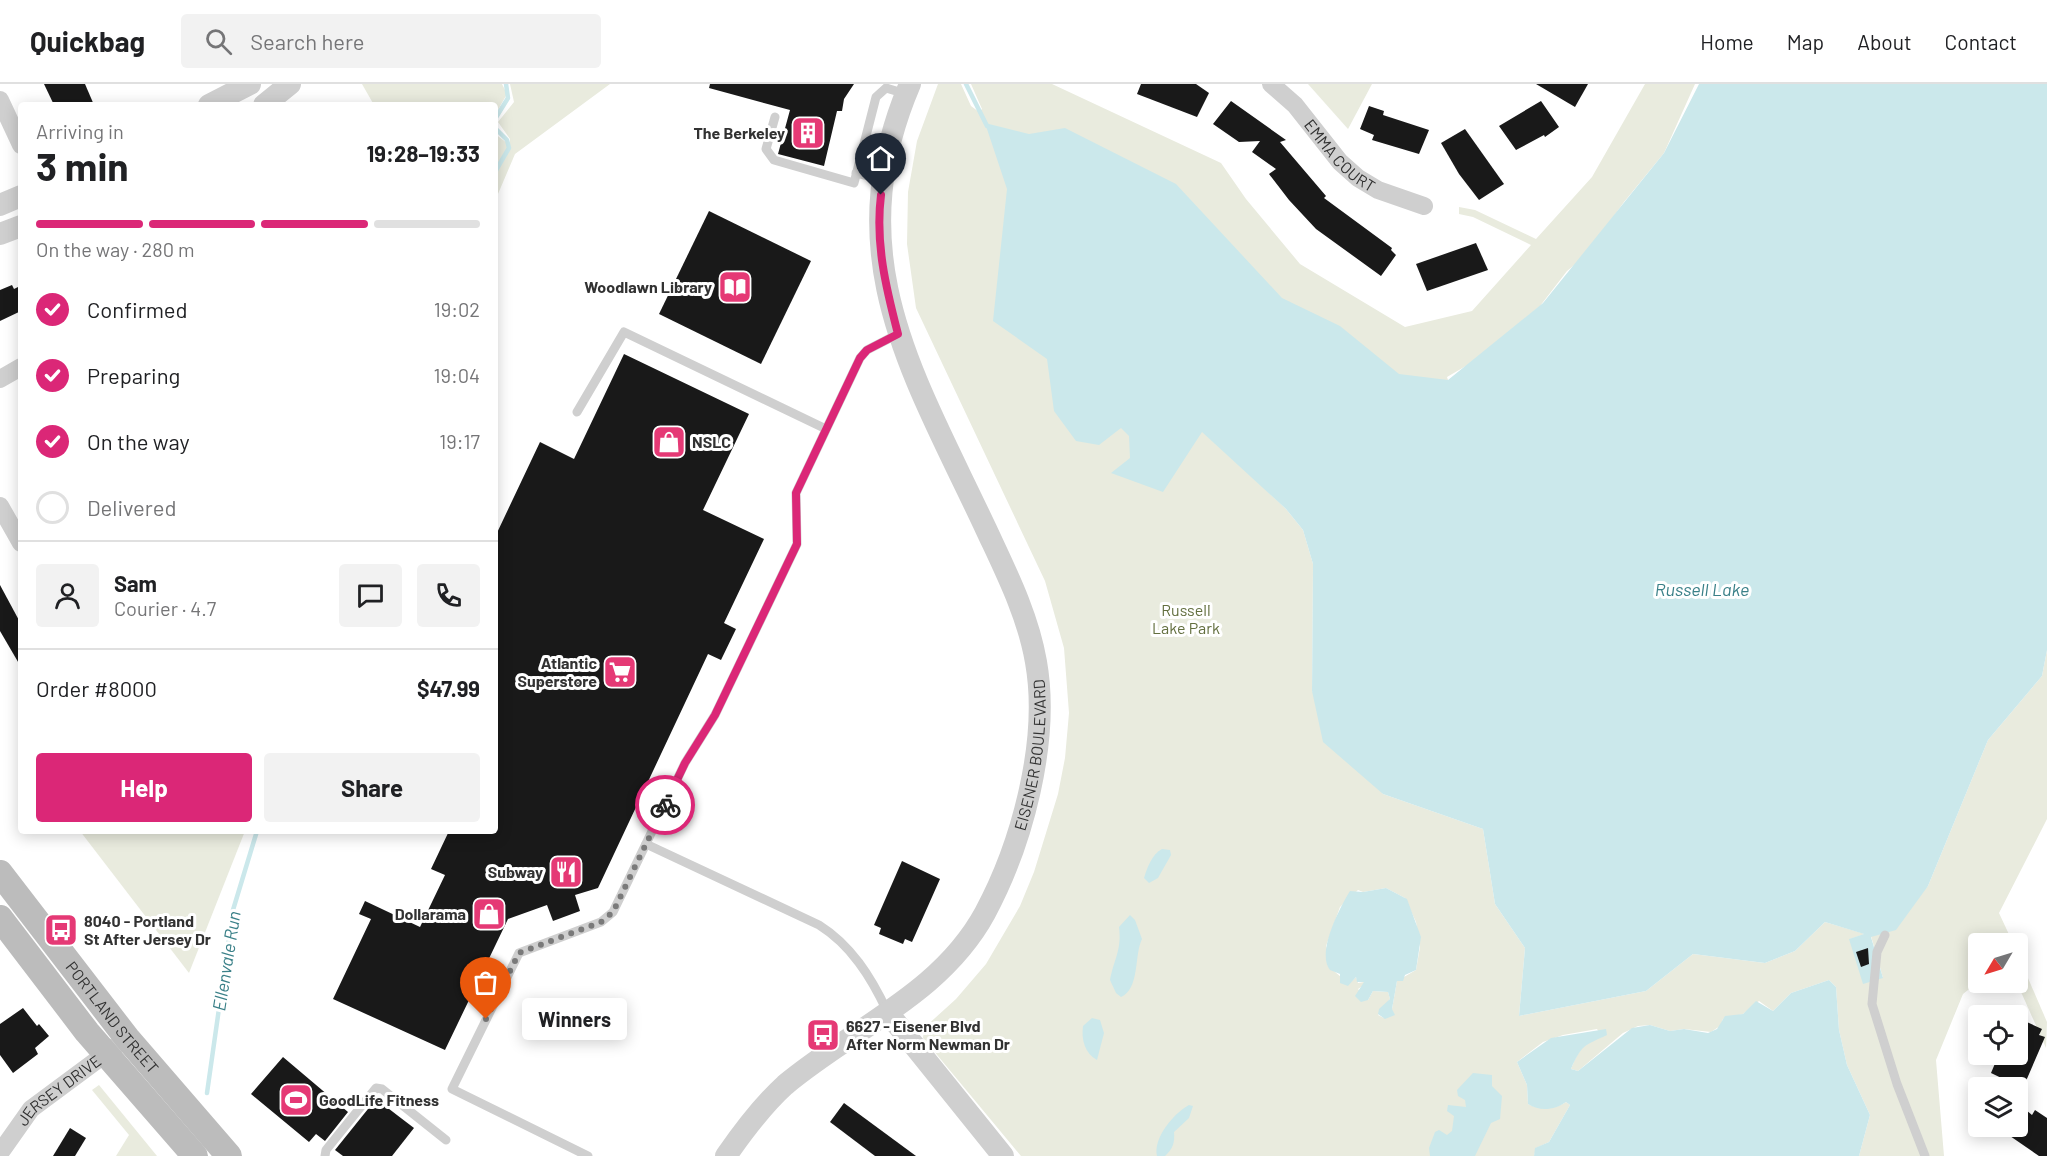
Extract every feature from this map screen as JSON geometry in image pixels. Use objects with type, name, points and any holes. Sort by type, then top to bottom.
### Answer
[{"type":"main road","name":"PORTLAND STREET","points":[[0,873],[127,1038],[230,1156]]},
{"type":"main road","name":"PORTLAND STREET","points":[[0,918],[106,1053],[195,1156]]},
{"type":"street","points":[[267,102],[290,84]]},
{"type":"street","name":"EMMA COURT","points":[[1271,84],[1295,105],[1340,162],[1358,178],[1378,190],[1424,206]]},
{"type":"street","points":[[215,102],[249,85],[261,102]]},
{"type":"street","name":"EISENER BOULEVARD","points":[[726,1156],[766,1103],[786,1085],[871,1022],[916,993],[950,962],[974,931],[999,884],[1029,792],[1036,749],[1039,685],[1030,634],[1011,581],[920,387],[898,334],[884,282],[879,210],[893,129],[908,89]]},
{"type":"street","points":[[0,100],[18,139]]},
{"type":"street","points":[[0,205],[18,197]]},
{"type":"street","points":[[0,234],[18,227]]},
{"type":"street","points":[[0,379],[18,369]]},
{"type":"street","points":[[0,506],[18,538]]},
{"type":"street","points":[[888,1013],[995,1153]]},
{"type":"street","name":"JERSEY DRIVE","points":[[0,1153],[5,1129],[127,1038]]},
{"type":"lane","points":[[775,117],[766,149],[774,160],[854,183],[876,97],[886,88],[908,89]]},
{"type":"lane","points":[[856,173],[883,180]]},
{"type":"lane","points":[[577,412],[624,332],[826,429]]},
{"type":"lane","points":[[588,1156],[452,1089],[515,957],[523,949],[608,918],[617,906],[685,763],[715,715],[797,544],[796,493],[860,358],[867,350],[898,334]]},
{"type":"lane","points":[[646,844],[819,925],[836,936],[848,947],[876,988],[888,1013]]},
{"type":"lane","points":[[1885,935],[1877,952],[1872,1004],[1897,1084],[1925,1156]]},
{"type":"lane","points":[[325,1156],[326,1150],[376,1088],[382,1089],[446,1140]]},
{"type":"green space","points":[[362,84],[502,84],[507,94],[498,110],[498,102],[372,102]]},
{"type":"green space","points":[[510,84],[610,84],[515,154],[498,194],[498,136],[510,145],[510,139],[498,122],[514,102]]},
{"type":"green space","name":"Russell Lake Park","points":[[938,84],[961,84],[971,106],[979,112],[982,109],[971,84],[1052,84],[1221,163],[1246,199],[1300,264],[1405,327],[1472,311],[1531,245],[1473,217],[1459,214],[1459,207],[1475,210],[1536,239],[1592,177],[1645,84],[1695,84],[1664,153],[1624,202],[1584,257],[1567,271],[1540,306],[1471,363],[1447,377],[1448,380],[1184,412],[1286,509],[1303,530],[1313,564],[1312,691],[1383,794],[1483,829],[1495,904],[1525,948],[1519,1016],[1646,991],[1693,954],[1765,963],[1795,951],[1825,922],[1865,934],[1850,939],[1883,978],[1871,936],[1928,886],[1988,740],[2042,676],[2047,650],[2047,819],[1999,913],[2008,933],[1968,933],[1968,990],[1963,994],[1936,1060],[1944,1156],[1859,1156],[1870,1115],[1847,1065],[1839,1030],[1836,987],[1829,980],[1791,993],[1773,1011],[1759,1001],[1743,1014],[1723,1019],[1720,1026],[1711,1032],[1684,1029],[1670,1031],[1650,1025],[1638,1026],[1623,1033],[1578,1071],[1571,1069],[1579,1052],[1590,1041],[1602,1037],[1597,1029],[1563,1035],[1543,1042],[1517,1062],[1527,1085],[1528,1104],[1542,1108],[1558,1106],[1566,1102],[1570,1105],[1549,1142],[1536,1148],[1534,1156],[1021,1156],[923,1038],[924,1028],[956,999],[986,964],[1020,906],[1034,872],[1058,794],[1065,758],[1069,713],[1064,648],[1045,581],[916,308],[907,244],[908,192],[917,141]],"holes":[[[1386,888],[1405,898],[1416,922],[1420,947],[1416,970],[1397,981],[1392,1009],[1384,1018],[1378,1015],[1390,999],[1388,992],[1373,991],[1368,1000],[1358,989],[1364,985],[1364,982],[1358,983],[1356,977],[1349,984],[1334,971],[1326,946],[1340,907],[1358,890],[1363,892]]]},
{"type":"green space","points":[[1308,84],[1372,84],[1348,129]]},
{"type":"green space","points":[[82,834],[244,834],[189,973]]},
{"type":"green space","points":[[2028,978],[2047,1022],[2046,1048],[2028,1005],[2021,993],[2028,993]]},
{"type":"green space","points":[[99,1085],[157,1156],[116,1156],[129,1135],[92,1090]]},
{"type":"water","name":"Russell Lake","points":[[1699,84],[2047,84],[2047,650],[2042,676],[1988,740],[1928,886],[1896,930],[1871,937],[1883,978],[1863,984],[1849,939],[1864,934],[1825,922],[1795,951],[1765,963],[1693,954],[1646,991],[1519,1016],[1525,948],[1495,904],[1483,829],[1383,794],[1323,742],[1312,691],[1313,564],[1303,530],[1286,509],[1202,432],[1163,492],[1111,473],[1130,458],[1129,436],[1121,428],[1099,445],[1076,441],[1054,411],[1047,359],[993,321],[1007,189],[985,123],[1029,134],[1065,128],[1176,184],[1282,298],[1340,326],[1399,374],[1448,380],[1543,303],[1664,153]]},
{"type":"water","points":[[1170,850],[1171,855],[1158,878],[1149,883],[1144,878],[1147,870],[1158,851]]},
{"type":"water","points":[[1386,888],[1407,899],[1421,937],[1416,970],[1405,975],[1403,981],[1397,981],[1392,1009],[1395,1015],[1385,1019],[1378,1014],[1379,1009],[1390,999],[1388,992],[1373,991],[1368,1000],[1361,1002],[1355,996],[1364,982],[1357,982],[1356,977],[1348,986],[1340,983],[1340,974],[1330,970],[1326,962],[1326,953],[1331,930],[1350,891],[1363,892]]},
{"type":"water","points":[[1130,915],[1135,920],[1142,939],[1134,979],[1127,993],[1121,997],[1116,993],[1110,980],[1119,948],[1119,927]]},
{"type":"water","points":[[1829,980],[1836,987],[1839,1030],[1847,1065],[1870,1115],[1859,1156],[1534,1156],[1535,1148],[1549,1142],[1570,1105],[1566,1102],[1557,1107],[1542,1109],[1528,1104],[1527,1085],[1517,1062],[1551,1038],[1606,1029],[1607,1035],[1581,1050],[1571,1069],[1578,1071],[1632,1028],[1650,1025],[1670,1031],[1684,1029],[1708,1033],[1717,1029],[1725,1016],[1743,1014],[1756,1001],[1773,1011],[1791,993]]},
{"type":"water","points":[[1092,1018],[1100,1020],[1104,1033],[1097,1060],[1089,1054],[1083,1036],[1083,1026]]},
{"type":"water","points":[[1473,1073],[1492,1075],[1492,1086],[1502,1096],[1500,1119],[1491,1123],[1475,1156],[1430,1156],[1429,1148],[1435,1132],[1439,1130],[1447,1135],[1452,1131],[1454,1116],[1447,1111],[1448,1105],[1466,1107],[1465,1100],[1458,1096],[1457,1090]]},
{"type":"water","points":[[1189,1105],[1193,1106],[1189,1118],[1174,1132],[1172,1148],[1165,1156],[1157,1156],[1161,1134],[1177,1114]]},
{"type":"building","points":[[44,84],[85,84],[93,102],[53,102]]},
{"type":"building","name":"The Berkeley","points":[[710,84],[854,84],[844,99],[842,111],[837,111],[824,166],[778,154],[790,110],[709,88]]},
{"type":"building","points":[[1141,84],[1196,84],[1209,93],[1197,117],[1137,94]]},
{"type":"building","points":[[1536,84],[1588,84],[1575,107]]},
{"type":"building","points":[[1231,101],[1286,140],[1280,142],[1326,196],[1324,198],[1392,248],[1391,250],[1396,255],[1381,276],[1316,229],[1289,200],[1269,174],[1276,169],[1252,152],[1260,141],[1239,142],[1213,124]]},
{"type":"building","points":[[1541,101],[1559,127],[1545,137],[1544,135],[1516,150],[1499,126]]},
{"type":"building","points":[[1369,106],[1384,111],[1383,115],[1429,130],[1419,154],[1372,140],[1374,135],[1360,129]]},
{"type":"building","points":[[1465,129],[1504,184],[1479,200],[1459,174],[1441,143]]},
{"type":"building","name":"Woodlawn Library","points":[[709,211],[811,261],[761,364],[659,314]]},
{"type":"building","points":[[1476,243],[1488,270],[1427,291],[1416,264]]},
{"type":"building","points":[[12,285],[14,289],[18,287],[18,312],[0,321],[0,290]]},
{"type":"building","points":[[624,354],[749,414],[703,510],[764,539],[724,623],[736,629],[721,660],[708,654],[598,888],[575,895],[580,911],[553,921],[547,905],[508,919],[445,1050],[333,999],[371,919],[359,914],[365,901],[420,927],[445,875],[431,869],[448,834],[498,834],[498,531],[540,442],[574,459]]},
{"type":"building","points":[[0,585],[18,618],[18,662],[0,631]]},
{"type":"building","points":[[902,861],[940,879],[912,942],[905,939],[903,944],[879,934],[881,928],[874,925]]},
{"type":"building","points":[[1868,948],[1869,964],[1861,967],[1856,952]]},
{"type":"building","points":[[23,1008],[37,1026],[39,1024],[49,1036],[35,1048],[38,1054],[13,1073],[0,1055],[0,1024]]},
{"type":"building","points":[[2028,1023],[2042,1029],[2039,1035],[2045,1037],[2028,1077],[1999,1077],[1991,1073],[1994,1065],[2028,1065]]},
{"type":"building","points":[[283,1057],[348,1112],[325,1141],[316,1134],[309,1142],[251,1094]]},
{"type":"building","points":[[376,1099],[414,1128],[392,1156],[343,1156],[335,1150]]},
{"type":"building","points":[[844,1103],[916,1156],[875,1156],[830,1122]]},
{"type":"building","points":[[2035,1110],[2047,1118],[2047,1156],[2039,1156],[2011,1137],[2028,1137],[2028,1112],[2032,1115]]},
{"type":"building","points":[[70,1128],[86,1138],[75,1156],[53,1156]]},
{"type":"waterway","name":"Ellenvale Run","points":[[498,114],[508,98],[506,84]]},
{"type":"waterway","points":[[966,84],[987,126]]},
{"type":"waterway","name":"Ellenvale Run","points":[[498,131],[507,140],[509,148],[498,167]]},
{"type":"waterway","name":"Ellenvale Run","points":[[207,1093],[233,910],[256,834]]},
{"type":"way so far","points":[[486,1019],[515,957],[523,949],[608,918],[617,906],[665,805]]},
{"type":"place","name":"The Berkeley","points":[[808,133]]},
{"type":"place","name":"Woodlawn Library","points":[[735,287]]},
{"type":"place","name":"NSLC","points":[[669,442]]},
{"type":"place","name":"Atlantic Superstore","points":[[620,672]]},
{"type":"place","name":"Subway","points":[[566,872]]},
{"type":"place","name":"Dollarama","points":[[489,914]]},
{"type":"place","name":"8040 - Portland St After Jersey Dr","points":[[61,930]]},
{"type":"place","name":"Winners","points":[[486,1019]]},
{"type":"place","name":"6627 - Eisener Blvd After Norm Newman Dr","points":[[823,1035]]},
{"type":"place","name":"GoodLife Fitness","points":[[296,1100]]},
{"type":"route","points":[[665,805],[685,763],[710,725],[797,544],[794,501],[796,493],[860,358],[879,342],[898,334],[884,282],[879,210],[881,195]]}]
